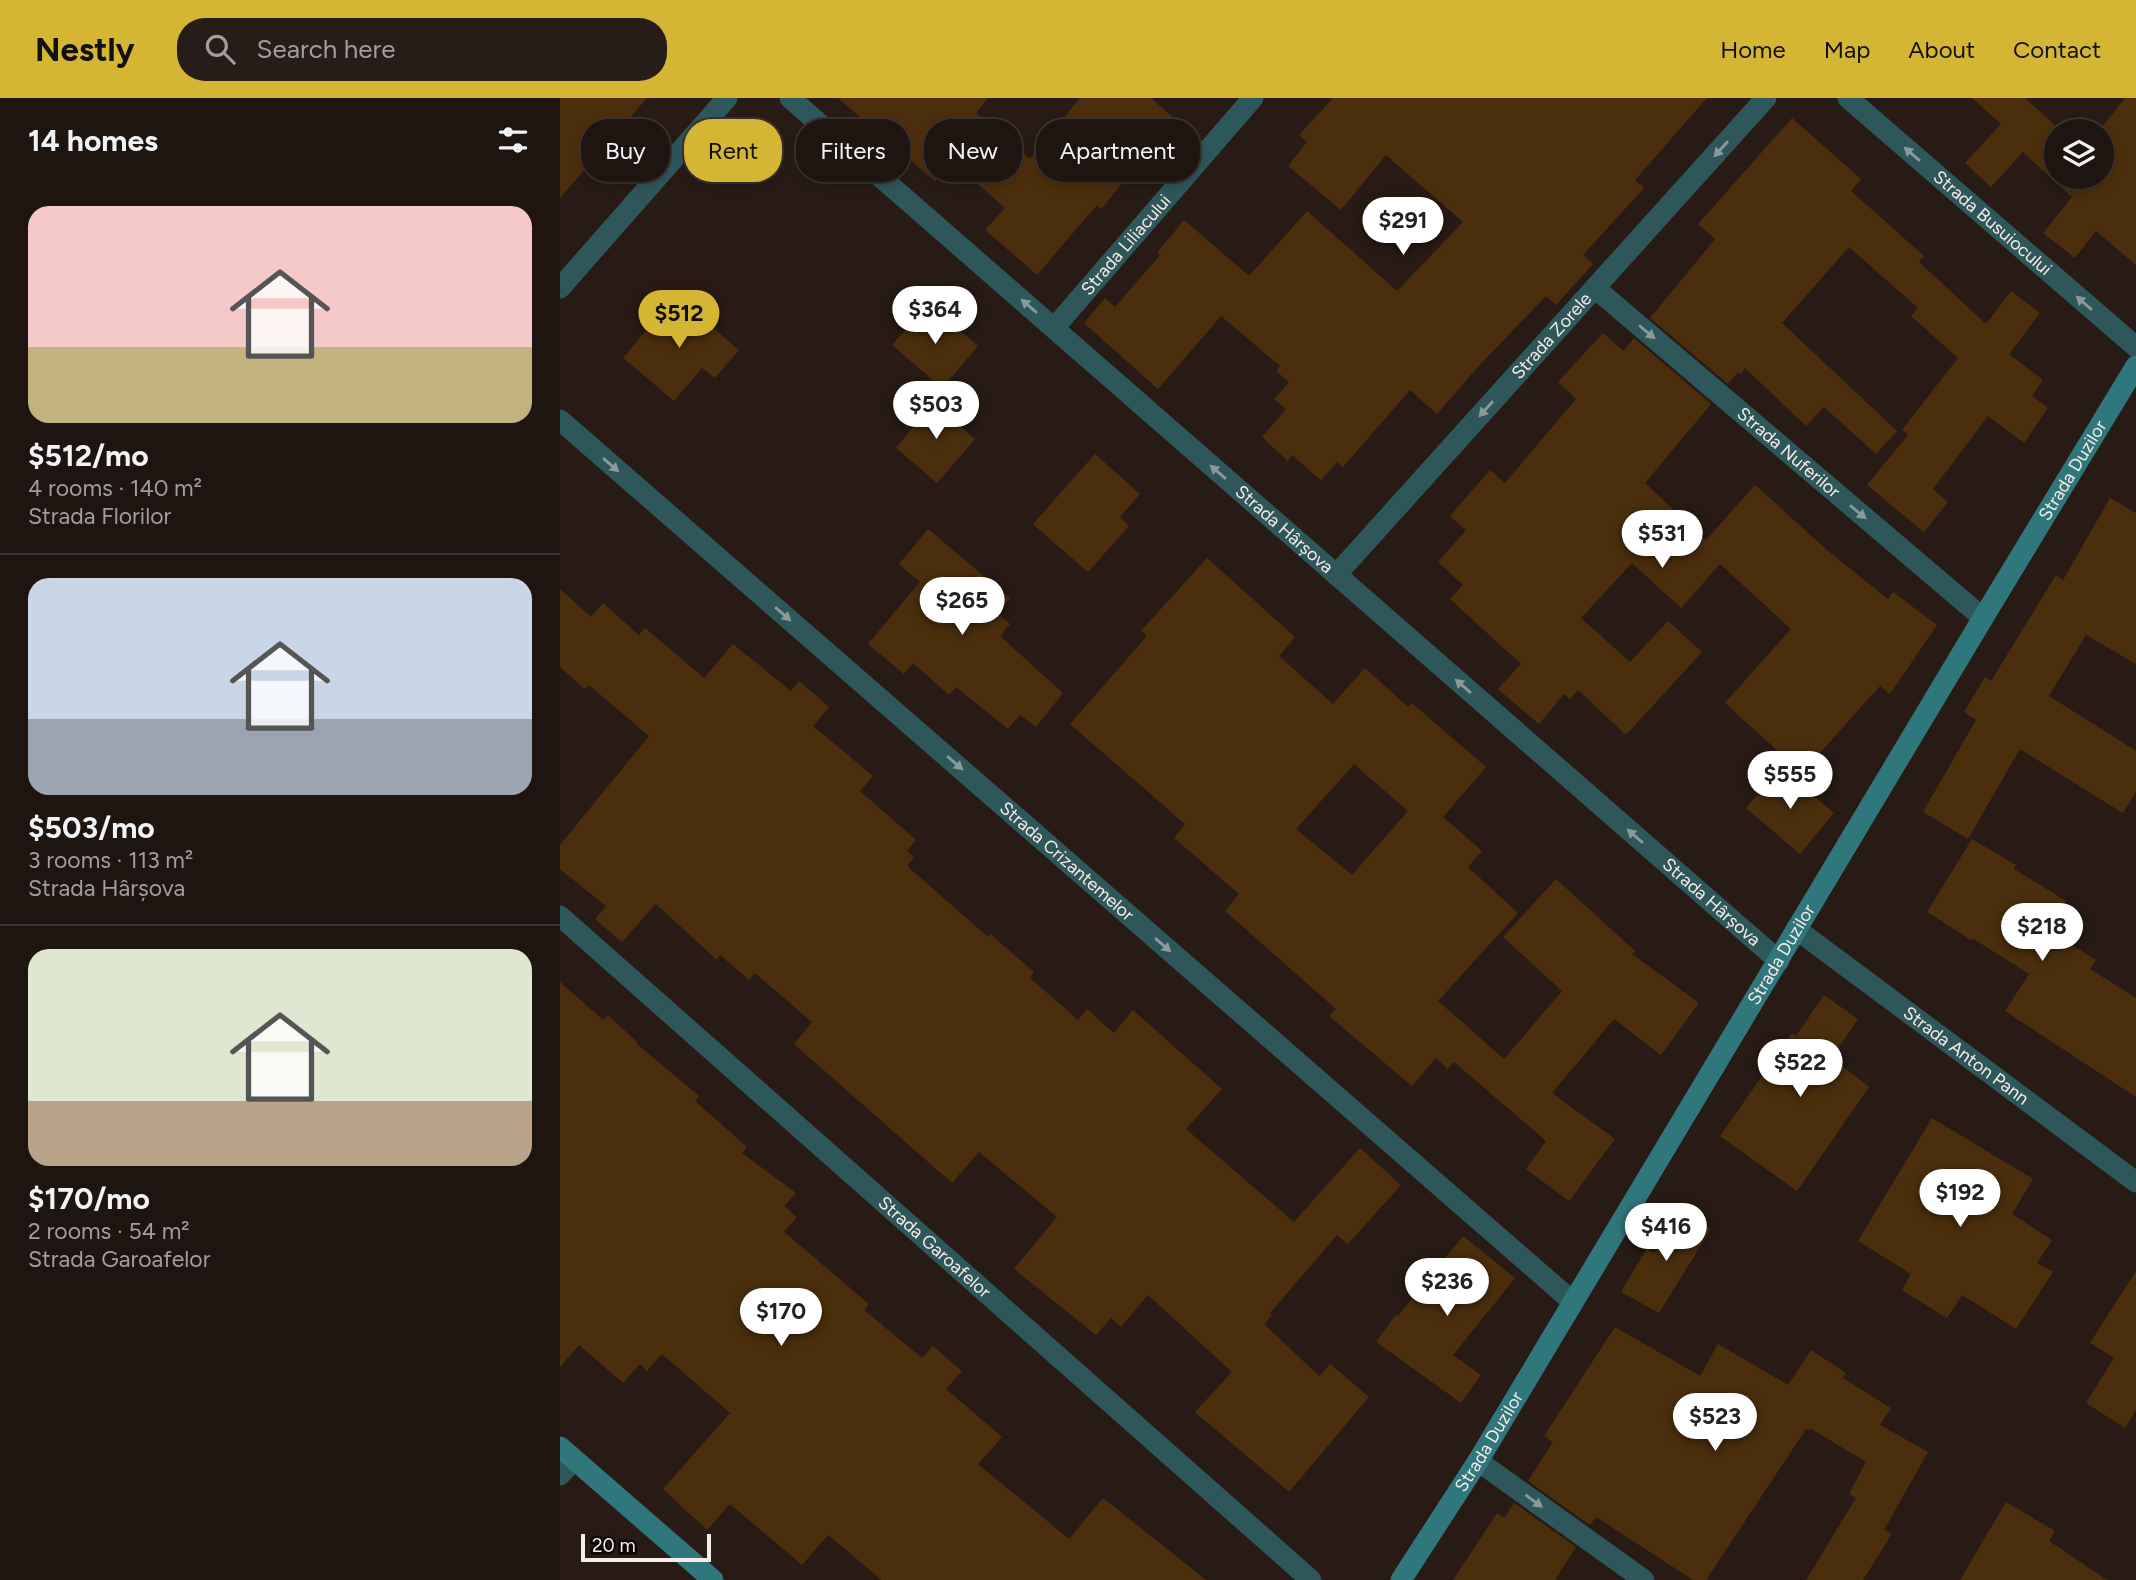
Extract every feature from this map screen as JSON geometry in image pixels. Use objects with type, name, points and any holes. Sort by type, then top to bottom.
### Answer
[{"type":"street","points":[[560,288],[727,98]]},
{"type":"street","name":"Strada Hârșova","points":[[790,98],[1779,961]]},
{"type":"street","name":"Strada Liliacului","points":[[1054,328],[1253,98]]},
{"type":"street","name":"Strada Zorele","points":[[1336,575],[1766,98]]},
{"type":"street","name":"Strada Busuiocului","points":[[1848,98],[2136,347]]},
{"type":"street","name":"Strada Nuferilor","points":[[1595,288],[1983,618]]},
{"type":"street","name":"Strada Duzilor","points":[[1401,1580],[1478,1461],[1983,618],[2134,375]]},
{"type":"street","name":"Strada Crizantemelor","points":[[560,420],[1573,1302]]},
{"type":"street","name":"Strada Garoafelor","points":[[560,916],[1311,1580]]},
{"type":"street","name":"Strada Anton Pann","points":[[1796,929],[2136,1182]]},
{"type":"street","points":[[565,1461],[713,1580]]},
{"type":"street","points":[[1478,1461],[1644,1580]]},
{"type":"building","points":[[560,98],[647,98],[629,119],[581,119],[581,174],[560,198]]},
{"type":"building","points":[[838,98],[988,98],[976,113],[983,119],[924,119],[924,172],[910,160],[910,119],[863,119]]},
{"type":"building","points":[[1080,98],[1151,98],[1175,119],[1063,119]]},
{"type":"building","points":[[1333,98],[1707,98],[1635,180],[1644,188],[1583,255],[1593,264],[1556,305],[1546,296],[1437,414],[1410,390],[1343,467],[1337,462],[1321,480],[1292,455],[1288,461],[1262,437],[1286,409],[1274,399],[1289,382],[1276,371],[1280,366],[1221,316],[1158,389],[1084,323],[1105,298],[1115,307],[1160,255],[1157,253],[1184,220],[1249,276],[1307,211],[1397,291],[1463,222],[1386,155],[1341,210],[1288,166],[1307,142],[1299,135]]},
{"type":"building","points":[[1972,98],[2025,98],[2048,119],[2044,119],[2044,171],[2023,152],[1991,187],[1965,163],[2001,124]]},
{"type":"building","points":[[2125,98],[2136,98],[2136,265],[2096,231],[2075,258],[2043,233],[2072,197],[2063,189],[2114,189],[2114,119],[2108,119]]},
{"type":"building","points":[[1792,118],[1861,179],[1851,191],[1924,256],[1919,262],[1986,324],[2011,291],[2040,313],[2009,354],[2043,380],[2032,396],[2048,408],[2024,443],[1988,416],[1933,489],[1948,502],[1924,532],[1867,485],[1908,435],[1902,430],[1958,358],[1911,316],[1918,308],[1849,247],[1782,323],[1897,431],[1876,454],[1824,407],[1806,426],[1745,368],[1728,384],[1650,318],[1715,239],[1698,224]]},
{"type":"building","points":[[1022,152],[1030,159],[1036,152],[1036,182],[1123,182],[1101,209],[1097,205],[1037,275],[985,230],[1005,208],[976,182],[1022,182]]},
{"type":"building","points":[[675,296],[739,350],[715,378],[702,368],[674,401],[623,358]]},
{"type":"building","points":[[928,303],[978,346],[942,388],[892,345]]},
{"type":"building","points":[[1603,333],[1623,351],[1634,338],[1711,404],[1645,483],[1706,540],[1755,485],[1827,550],[1888,599],[1893,592],[1937,625],[1890,694],[1880,686],[1802,773],[1725,703],[1791,629],[1720,564],[1681,608],[1632,563],[1581,618],[1630,662],[1668,621],[1702,652],[1626,735],[1578,690],[1570,699],[1564,694],[1539,724],[1498,689],[1521,664],[1450,599],[1463,585],[1438,562],[1466,530],[1450,516],[1490,470],[1505,483],[1576,399],[1558,382]]},
{"type":"building","points":[[937,398],[965,421],[961,427],[975,439],[937,483],[896,448]]},
{"type":"building","points":[[1095,454],[1140,494],[1120,517],[1129,526],[1088,572],[1033,524]]},
{"type":"building","points":[[2110,498],[2136,513],[2136,664],[2086,635],[2049,696],[2136,751],[2136,792],[2123,813],[2020,749],[1968,839],[1923,812],[1976,720],[1964,712],[1985,677],[1991,681],[2056,575],[2063,580]]},
{"type":"building","points":[[928,529],[1010,598],[997,613],[1010,624],[1000,636],[1063,693],[1036,727],[1020,715],[1008,729],[956,687],[949,695],[913,663],[904,674],[868,644],[920,582],[899,564]]},
{"type":"building","points":[[1207,558],[1295,637],[1279,656],[1333,704],[1365,668],[1408,707],[1412,703],[1486,767],[1443,817],[1482,851],[1468,867],[1518,913],[1438,1001],[1504,1059],[1562,991],[1503,937],[1556,879],[1635,951],[1632,954],[1699,1003],[1661,1055],[1614,1019],[1552,1093],[1615,1139],[1569,1201],[1526,1169],[1546,1141],[1454,1062],[1448,1069],[1436,1058],[1412,1086],[1329,1016],[1336,1009],[1225,911],[1239,894],[1174,838],[1185,824],[1070,724],[1147,636],[1141,631]],"holes":[[[1354,764],[1408,811],[1352,875],[1296,829]]]},
{"type":"building","points":[[560,589],[591,617],[603,603],[639,635],[645,628],[704,678],[733,644],[791,691],[799,681],[829,707],[813,726],[873,776],[860,791],[916,840],[907,851],[914,857],[907,866],[988,937],[990,934],[1034,972],[1030,978],[1078,1020],[1087,1009],[1114,1033],[1133,1010],[1222,1089],[1186,1129],[1294,1222],[1360,1148],[1401,1185],[1348,1244],[1337,1235],[1270,1313],[1272,1315],[1264,1324],[1319,1376],[1330,1364],[1369,1397],[1289,1492],[1195,1412],[1232,1372],[1148,1295],[1121,1327],[1111,1318],[1096,1335],[1014,1269],[1057,1217],[979,1152],[952,1183],[794,1044],[812,1022],[755,973],[749,980],[720,955],[717,960],[656,904],[622,942],[595,919],[606,906],[560,869],[560,845],[649,736],[589,685],[585,689],[560,667]]},
{"type":"building","points":[[1780,768],[1834,813],[1800,854],[1746,808]]},
{"type":"building","points":[[1972,839],[2016,865],[2014,869],[2066,901],[2048,930],[2096,960],[2090,969],[2136,998],[2136,1097],[2005,1011],[2029,974],[1927,912]]},
{"type":"building","points":[[560,982],[603,1020],[608,1015],[637,1044],[699,1096],[695,1101],[747,1147],[742,1153],[796,1193],[784,1206],[797,1217],[784,1232],[869,1304],[864,1310],[922,1358],[933,1346],[962,1371],[946,1389],[1002,1437],[978,1464],[1069,1539],[1103,1498],[1206,1580],[882,1580],[828,1535],[802,1565],[730,1504],[707,1530],[663,1489],[730,1413],[662,1354],[647,1371],[640,1364],[623,1383],[579,1345],[560,1367]]},
{"type":"building","points":[[1824,995],[1858,1019],[1832,1058],[1869,1087],[1797,1191],[1720,1136],[1792,1033],[1796,1036]]},
{"type":"building","points":[[1932,1118],[2033,1179],[2012,1214],[2052,1240],[2037,1263],[2053,1272],[2016,1329],[1962,1295],[1947,1318],[1902,1290],[1911,1274],[1858,1241]]},
{"type":"building","points":[[1681,1210],[1711,1229],[1659,1313],[1621,1292],[1647,1248],[1654,1253]]},
{"type":"building","points":[[1463,1236],[1515,1278],[1453,1355],[1481,1375],[1461,1403],[1376,1342]]},
{"type":"building","points":[[2136,1271],[2136,1410],[2125,1428],[2086,1403],[2114,1358],[2090,1343]]},
{"type":"building","points":[[1615,1327],[1700,1376],[1718,1344],[1788,1385],[1811,1350],[1846,1373],[1843,1378],[1891,1408],[1880,1425],[1928,1452],[1884,1530],[1892,1534],[1863,1580],[1806,1580],[1856,1498],[1849,1494],[1866,1462],[1810,1428],[1809,1431],[1806,1429],[1706,1580],[1693,1580],[1596,1517],[1590,1525],[1528,1481],[1553,1442],[1544,1436]]},
{"type":"building","points":[[2006,1502],[2055,1531],[2049,1541],[2107,1580],[1960,1580]]},
{"type":"building","points":[[1514,1503],[1576,1547],[1555,1580],[1453,1580],[1497,1513],[1504,1518]]}]
